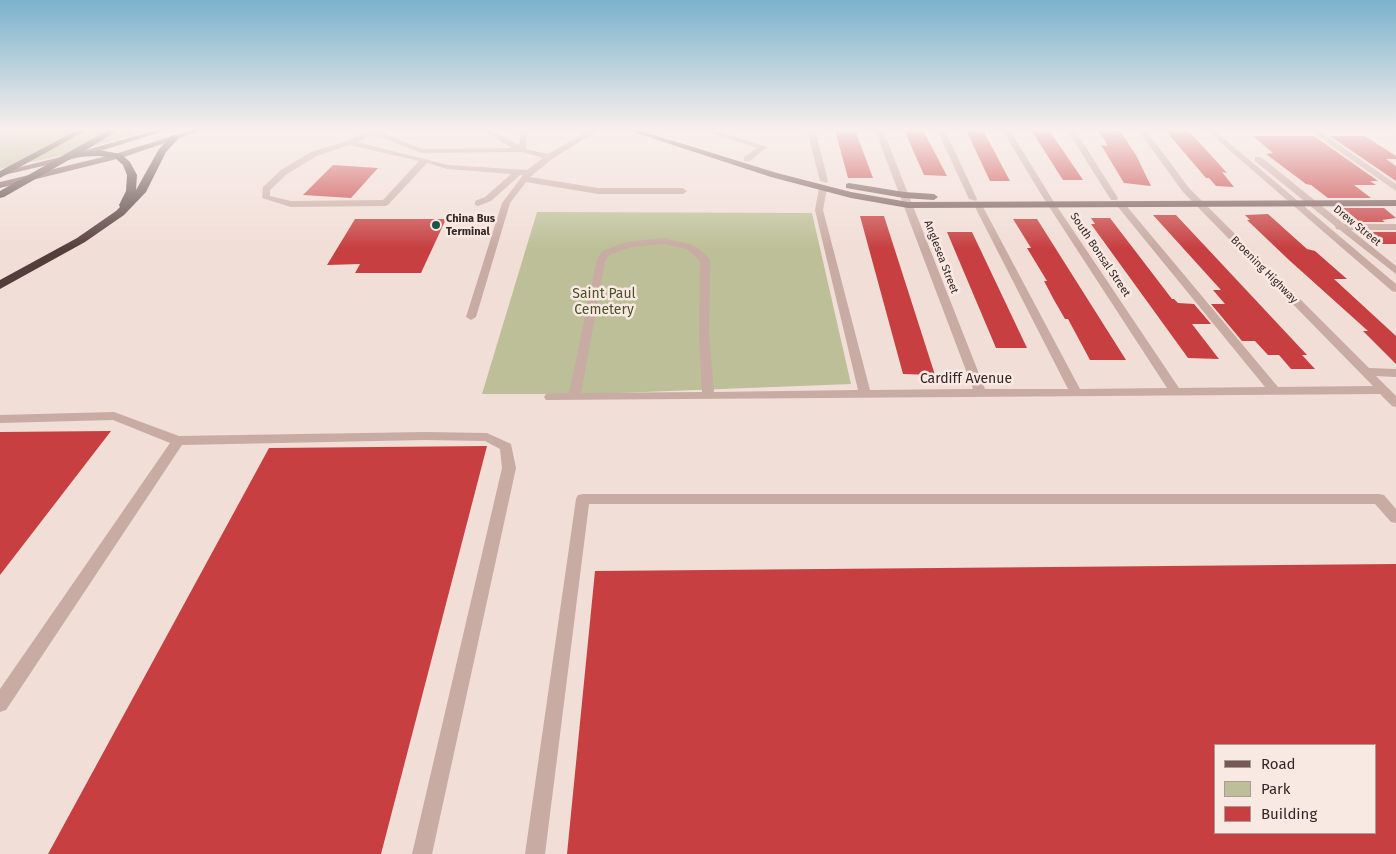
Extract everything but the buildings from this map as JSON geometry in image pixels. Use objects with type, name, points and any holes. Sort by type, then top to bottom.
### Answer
[{"type":"highway","points":[[0,195],[44,170]]},
{"type":"highway","points":[[120,213],[130,191],[132,175],[130,170]]},
{"type":"highway","points":[[0,285],[81,240],[120,213],[142,190],[152,170]]},
{"type":"main road","points":[[0,175],[20,170]]},
{"type":"main road","points":[[0,186],[64,170]]},
{"type":"main road","points":[[758,170],[774,175],[819,183]]},
{"type":"main road","points":[[780,170],[878,201],[1301,200],[1396,202]]},
{"type":"main road","points":[[1301,200],[1396,196]]},
{"type":"street","points":[[288,170],[266,189],[266,198],[291,204],[385,203],[416,170]]},
{"type":"street","points":[[478,170],[524,174],[598,191],[683,191]]},
{"type":"street","points":[[506,203],[478,203],[488,199],[530,170]]},
{"type":"street","points":[[817,170],[819,210],[865,394]]},
{"type":"street","name":"Anglesea Street","points":[[894,170],[980,394]]},
{"type":"street","points":[[960,170],[1076,393]]},
{"type":"street","name":"South Bonsal Street","points":[[1030,170],[1176,392]]},
{"type":"street","points":[[1097,170],[1117,201],[1275,391]]},
{"type":"street","name":"Broening Highway","points":[[1172,170],[1196,201],[1396,403]]},
{"type":"street","name":"Drew Street","points":[[1262,170],[1301,200],[1342,227],[1396,271]]},
{"type":"street","points":[[1267,170],[1301,200],[1326,228],[1396,289]]},
{"type":"street","points":[[1370,170],[1396,188]]},
{"type":"street","points":[[471,317],[506,203],[524,174]]},
{"type":"street","points":[[1326,228],[1396,227]]},
{"type":"street","points":[[574,397],[600,261],[606,253],[615,248],[657,241],[690,247],[697,251],[705,261],[704,335],[708,396]]},
{"type":"street","points":[[1365,372],[1396,373]]},
{"type":"street","name":"Cardiff Avenue","points":[[550,397],[1384,390]]},
{"type":"street","points":[[0,419],[114,416],[178,441],[487,437],[506,447],[509,468],[422,854]]},
{"type":"street","points":[[0,704],[178,441]]},
{"type":"street","points":[[535,854],[583,499],[1379,499],[1396,518]]},
{"type":"green space","name":"Saint Paul Cemetery","points":[[537,212],[812,213],[851,384],[592,394],[482,394]]},
{"type":"place","name":"China Bus Terminal","points":[[436,225]]}]
